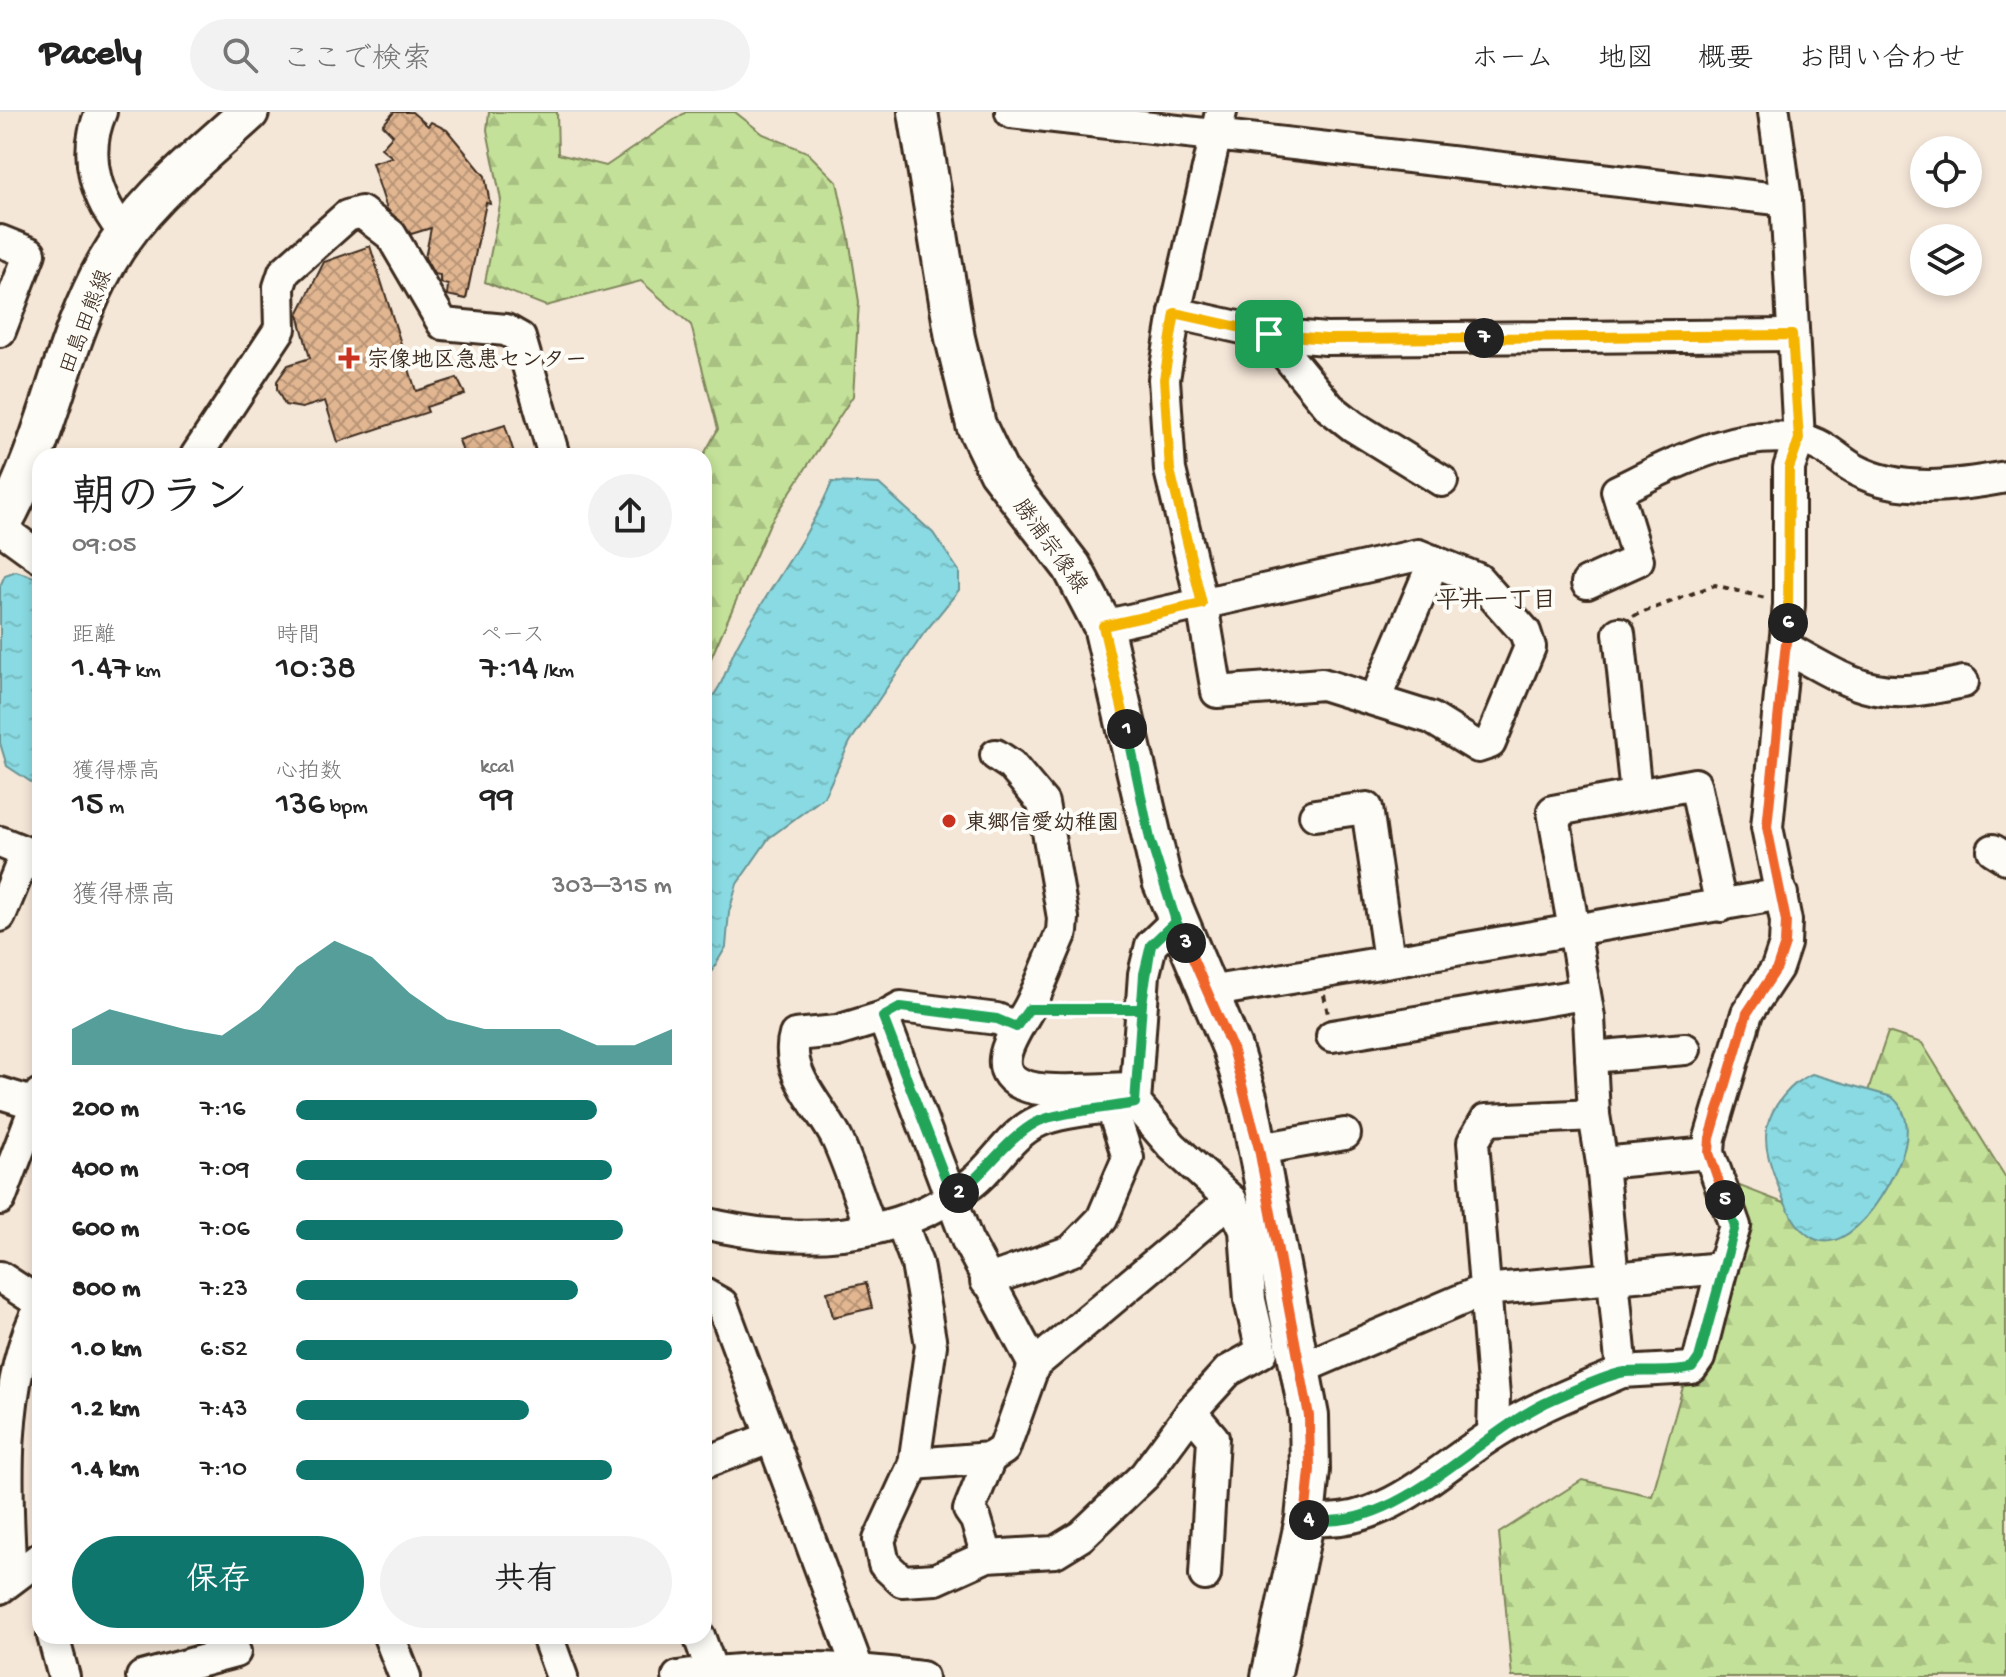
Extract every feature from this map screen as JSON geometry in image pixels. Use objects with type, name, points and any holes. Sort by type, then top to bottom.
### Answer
[{"type":"main road","name":"田島田熊線","points":[[38,448],[91,294],[126,235],[151,203],[249,112]]},
{"type":"main road","name":"勝浦宗像線","points":[[918,112],[955,338],[976,425],[998,471],[1072,567],[1103,626],[1150,839],[1176,921],[1232,1048],[1259,1149],[1302,1368],[1310,1443],[1305,1519],[1271,1677]]},
{"type":"main road","name":"田島田熊線","points":[[0,528],[32,463]]},
{"type":"street","points":[[101,112],[93,130],[93,176],[108,214],[126,235]]},
{"type":"street","points":[[1011,112],[1218,124],[1786,200]]},
{"type":"street","points":[[1305,1519],[1355,1517],[1384,1509],[1493,1434],[1546,1403],[1622,1372],[1692,1368],[1699,1358],[1735,1226],[1709,1153],[1721,1095],[1747,1013],[1777,968],[1785,944],[1782,894],[1767,827],[1789,605],[1789,468],[1799,439],[1786,200],[1774,112]]},
{"type":"street","points":[[1103,626],[1202,604],[1418,555],[1478,579],[1525,632],[1530,647],[1490,743],[1478,747],[1431,718],[1322,684],[1217,692],[1202,604],[1170,470],[1164,379],[1175,313],[1218,124]]},
{"type":"street","points":[[201,448],[280,329],[279,287],[284,272],[347,216],[361,212],[391,235],[443,324],[506,330],[520,338],[552,448]]},
{"type":"street","points":[[0,241],[30,253],[0,331]]},
{"type":"street","points":[[1175,313],[1269,334],[1326,339],[1792,335]]},
{"type":"street","points":[[1269,334],[1330,408],[1353,426],[1442,481]]},
{"type":"street","points":[[1587,583],[1638,560],[1617,491],[1722,445],[1754,439],[1799,439],[1818,443],[1855,470],[1885,482],[1948,485],[2006,477]]},
{"type":"street","points":[[0,528],[32,551]]},
{"type":"street","points":[[1375,700],[1434,561]]},
{"type":"street","points":[[1619,633],[1636,794]]},
{"type":"street","points":[[1785,647],[1840,678],[1885,694],[1963,682]]},
{"type":"street","points":[[902,1224],[917,1264],[931,1345],[914,1464],[879,1540],[884,1564],[891,1574],[902,1581],[936,1579],[987,1556],[1055,1552],[1081,1536],[1145,1475],[1191,1412],[1228,1371],[1262,1352],[1250,1300],[1245,1230],[1231,1200],[1172,1146],[1128,1099],[1032,1088],[1015,1082],[1007,1067],[1005,1054],[1062,932],[1062,905],[1043,803],[1011,765],[996,755]]},
{"type":"street","points":[[1622,1372],[1584,994],[1553,811],[1695,784],[1721,906]]},
{"type":"street","points":[[1315,815],[1367,808],[1389,960]]},
{"type":"street","points":[[0,916],[22,851]]},
{"type":"street","points":[[1208,992],[1782,894]]},
{"type":"street","points":[[986,1281],[1071,1251],[1102,1219],[1128,1158],[1128,1099],[1151,945],[1176,921]]},
{"type":"street","points":[[1332,1036],[1584,994]]},
{"type":"street","points":[[871,1229],[837,1139],[803,1084],[791,1051],[795,1035],[837,1031],[883,1017],[901,1007],[997,1019],[1022,1018]]},
{"type":"street","points":[[883,1017],[986,1281],[1034,1365]]},
{"type":"street","points":[[1591,1057],[1685,1049]]},
{"type":"street","points":[[0,1093],[32,1098]]},
{"type":"street","points":[[712,1224],[816,1238],[902,1224],[953,1198],[986,1172],[1008,1143],[1039,1121],[1128,1099]]},
{"type":"street","points":[[0,1199],[32,1115]]},
{"type":"street","points":[[1493,1434],[1494,1396],[1473,1142],[1486,1120],[1594,1115]]},
{"type":"street","points":[[1259,1149],[1345,1134]]},
{"type":"street","points":[[1602,1163],[1709,1153]]},
{"type":"street","points":[[914,1464],[990,1458],[1004,1449],[1034,1365],[1231,1200]]},
{"type":"street","points":[[1302,1368],[1484,1290],[1722,1268]]},
{"type":"street","points":[[0,1277],[32,1300]]},
{"type":"street","points":[[712,1298],[722,1304],[861,1673]]},
{"type":"street","points":[[25,1575],[4,1518],[5,1396],[32,1320]]},
{"type":"street","points":[[1191,1412],[1213,1438],[1205,1575]]},
{"type":"street","points":[[712,1460],[772,1437]]},
{"type":"street","points":[[987,1556],[976,1520],[969,1510],[990,1458]]},
{"type":"street","points":[[55,1644],[64,1677]]},
{"type":"street","points":[[392,1644],[405,1677]]},
{"type":"street","points":[[550,1644],[562,1677]]},
{"type":"street","points":[[702,1644],[713,1674]]},
{"type":"street","points":[[142,1677],[236,1655]]},
{"type":"street","points":[[678,1677],[861,1673],[922,1677]]},
{"type":"path","points":[[1619,633],[1629,618],[1715,585],[1789,605]]},
{"type":"path","points":[[1320,973],[1332,1036]]},
{"type":"path","points":[[1022,1018],[1141,1009]]},
{"type":"green space","points":[[489,112],[557,112],[558,154],[606,166],[686,112],[735,112],[763,134],[807,152],[837,182],[859,302],[853,396],[770,523],[712,656],[712,448],[707,448],[718,429],[691,325],[641,281],[546,306],[485,282],[501,200],[487,130]]},
{"type":"green space","points":[[1888,1032],[1922,1043],[2006,1178],[2006,1677],[1512,1677],[1499,1533],[1582,1480],[1652,1496],[1740,1186],[1825,1219]]},
{"type":"water","points":[[832,482],[879,484],[933,533],[959,571],[959,590],[924,633],[850,742],[824,797],[769,838],[737,884],[729,912],[726,947],[712,971],[712,697],[739,642]]},
{"type":"water","points":[[16,571],[32,576],[32,783],[7,766],[0,743],[0,586],[5,575]]},
{"type":"water","points":[[1812,1074],[1892,1097],[1903,1111],[1907,1128],[1899,1163],[1873,1208],[1858,1226],[1842,1237],[1825,1241],[1809,1236],[1793,1219],[1779,1188],[1766,1143],[1769,1120],[1777,1104],[1797,1083]]},
{"type":"building","points":[[394,112],[412,112],[428,126],[431,122],[447,130],[485,176],[490,204],[486,203],[466,299],[447,295],[448,285],[440,283],[440,275],[434,274],[425,258],[431,228],[411,234],[387,209],[372,163],[392,157],[381,148],[393,135],[383,125]]},
{"type":"building","points":[[370,246],[416,391],[457,378],[465,394],[426,407],[428,412],[338,442],[325,401],[302,408],[285,405],[277,390],[277,381],[288,365],[310,358],[298,314],[324,262]]},
{"type":"building","points":[[505,425],[512,448],[462,448],[459,440]]},
{"type":"building","points":[[866,1283],[872,1308],[833,1317],[827,1292]]},
{"type":"place","name":"宗像地区急患センター","points":[[349,358]]},
{"type":"place","name":"東郷信愛幼稚園","points":[[949,821]]},
{"type":"district","name":"平井一丁目","points":[[1496,599]]},
{"type":"route","points":[[1269,334],[1175,313],[1164,379],[1170,470],[1202,604],[1103,626],[1150,839],[1176,921],[1151,945],[1144,974],[1135,1103],[1039,1121],[1008,1143],[986,1172],[953,1198],[883,1017],[901,1007],[997,1019],[1016,1027],[1029,1009],[1141,1009],[1144,974],[1151,945],[1176,921],[1232,1048],[1249,1104],[1309,1416],[1310,1470],[1305,1519],[1318,1521],[1355,1517],[1400,1501],[1493,1434],[1546,1403],[1622,1372],[1685,1370],[1692,1368],[1699,1358],[1735,1226],[1709,1153],[1710,1138],[1747,1013],[1777,968],[1785,944],[1782,894],[1767,827],[1789,605],[1789,468],[1799,439],[1792,335],[1326,339],[1269,334]]}]
